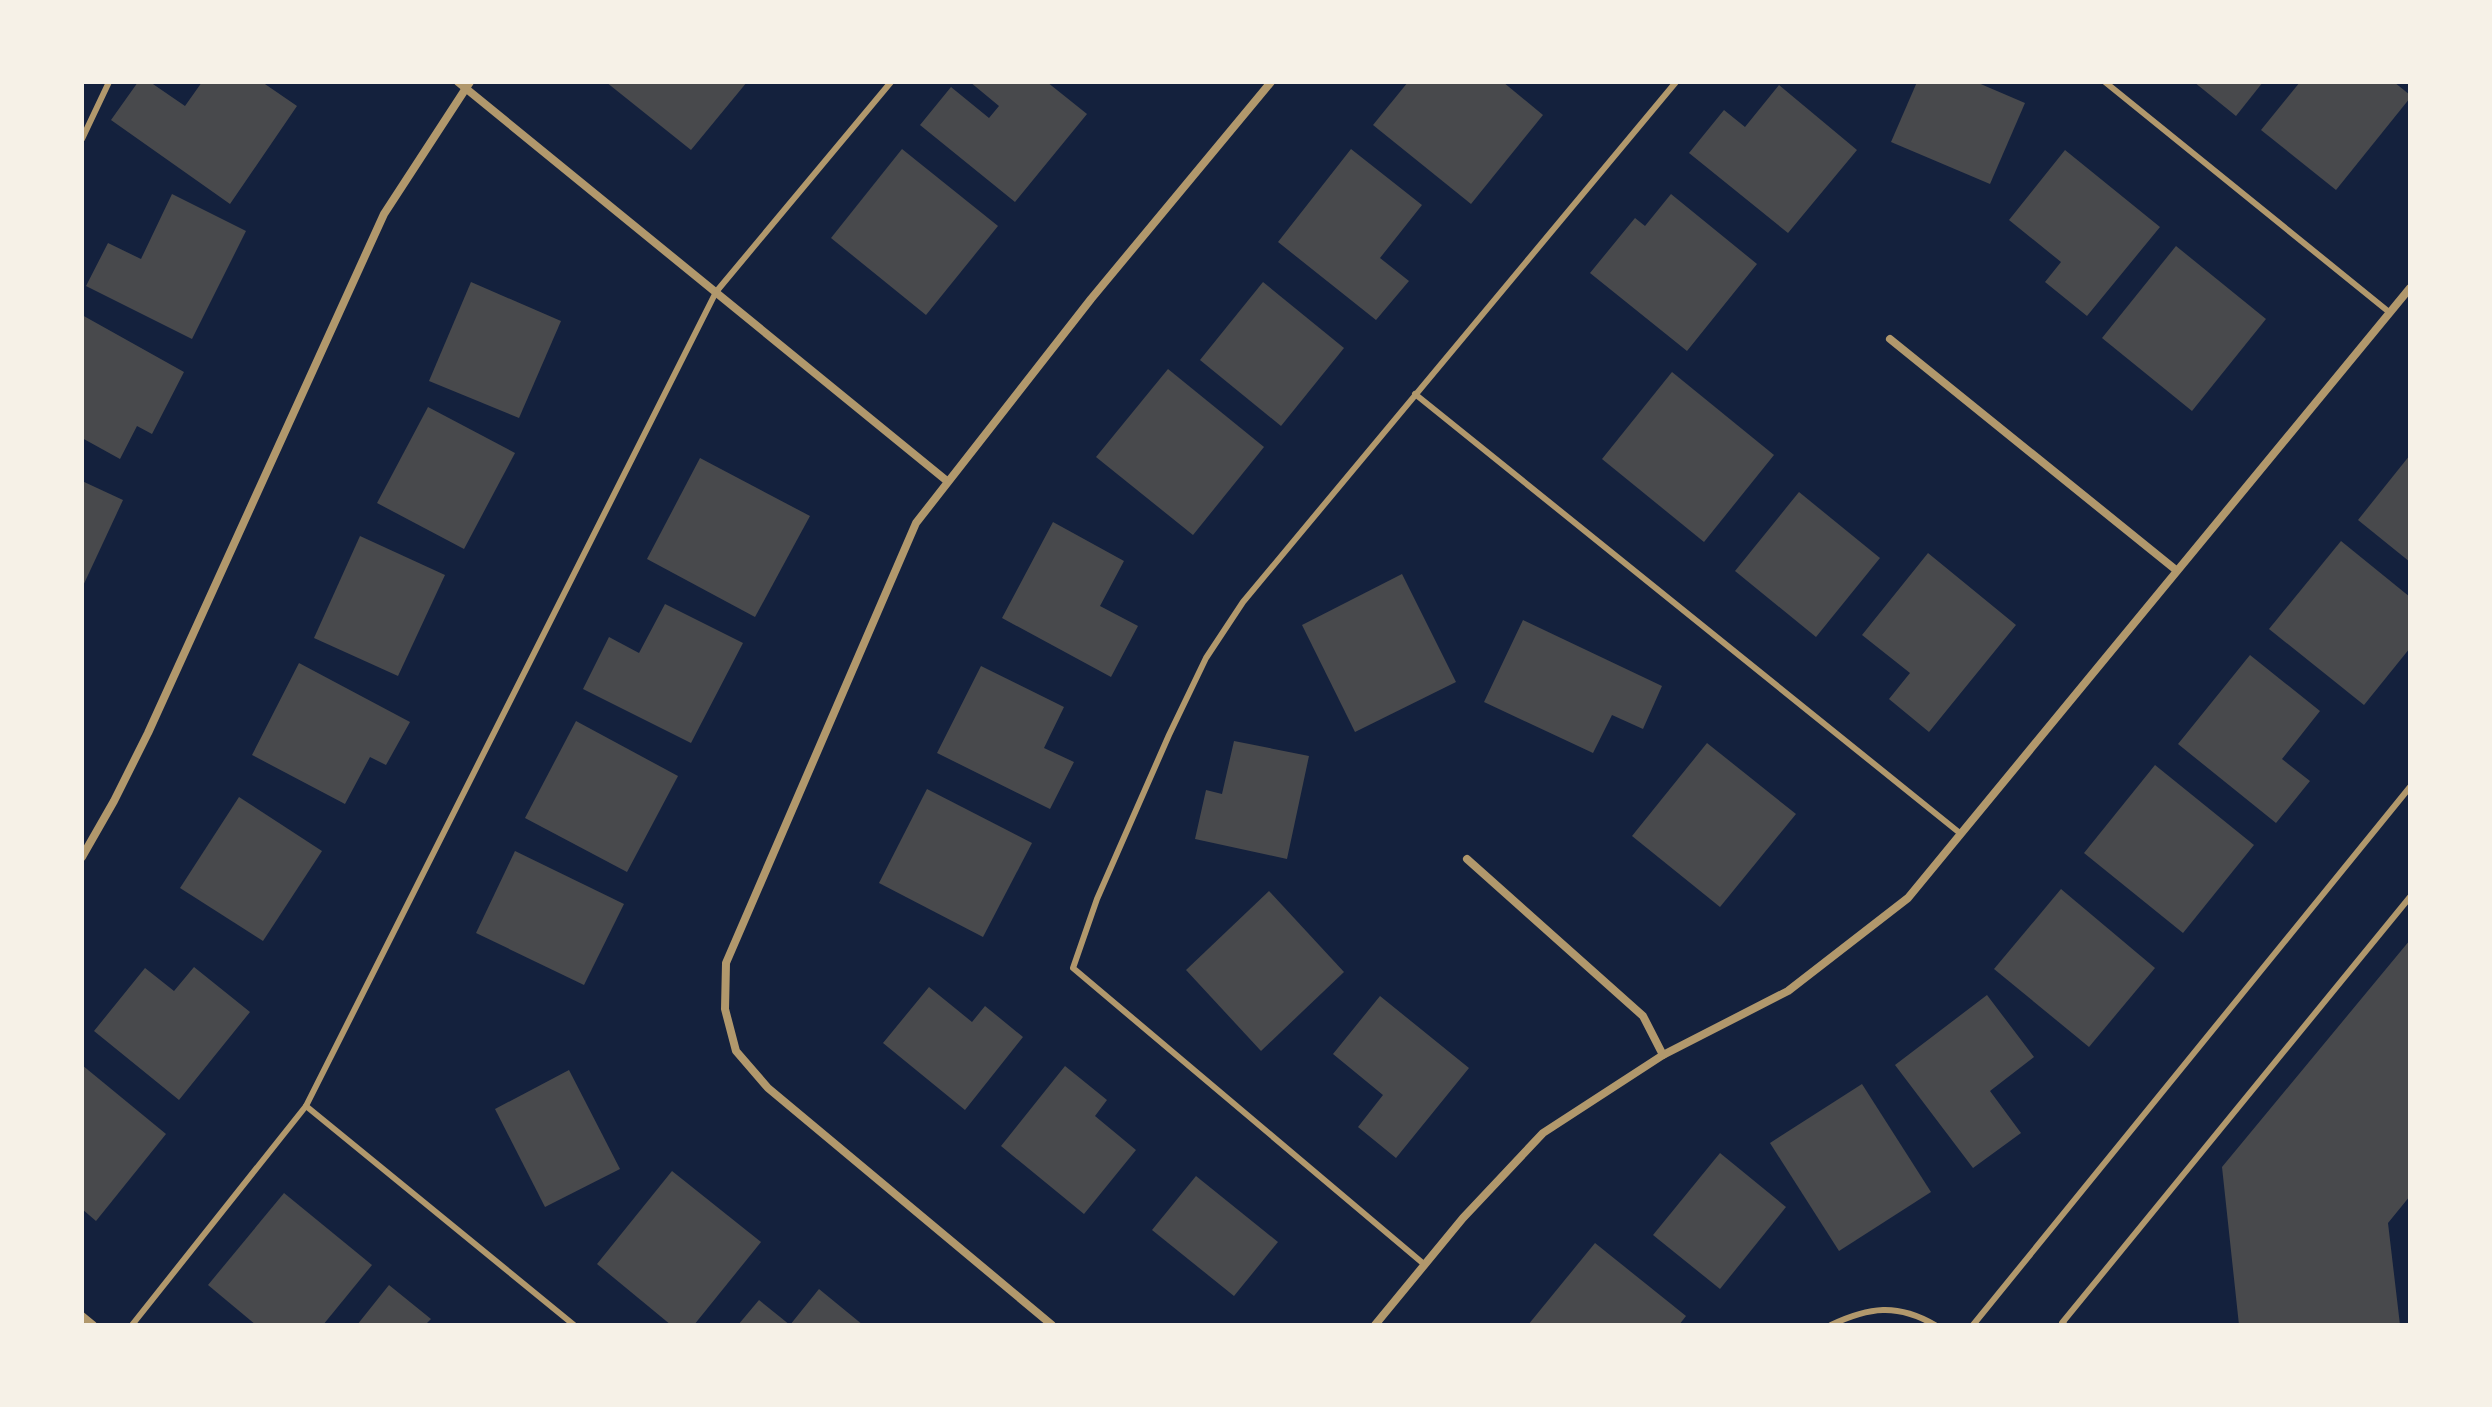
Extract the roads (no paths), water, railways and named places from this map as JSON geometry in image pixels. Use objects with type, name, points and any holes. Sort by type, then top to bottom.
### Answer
[{"type":"street","points":[[1052,1325],[768,1088],[736,1051],[725,1009],[726,963],[916,523],[1091,299],[1271,82]]},
{"type":"street","points":[[82,857],[148,733],[384,214],[464,84],[947,481]]},
{"type":"street","points":[[1375,1325],[1463,1218],[1543,1133],[1663,1055],[1788,991],[1908,898],[2410,288]]},
{"type":"street","points":[[1890,339],[2176,570]]},
{"type":"street","points":[[1467,859],[1643,1016],[1663,1055]]},
{"type":"street","points":[[82,1316],[93,1325]]},
{"type":"lane","points":[[82,139],[109,82]]},
{"type":"lane","points":[[132,1325],[306,1106],[716,292],[891,82]]},
{"type":"lane","points":[[1425,1265],[1073,968],[1097,899],[1206,658],[1243,602],[1676,82]]},
{"type":"lane","points":[[2105,82],[2389,312]]},
{"type":"lane","points":[[1415,394],[1961,834]]},
{"type":"lane","points":[[1973,1325],[2410,787]]},
{"type":"lane","points":[[2065,1325],[2062,1323],[2410,897]]},
{"type":"lane","points":[[306,1106],[574,1325]]},
{"type":"lane","points":[[1831,1325],[1850,1316],[1883,1308],[1923,1318],[1935,1325]]}]
